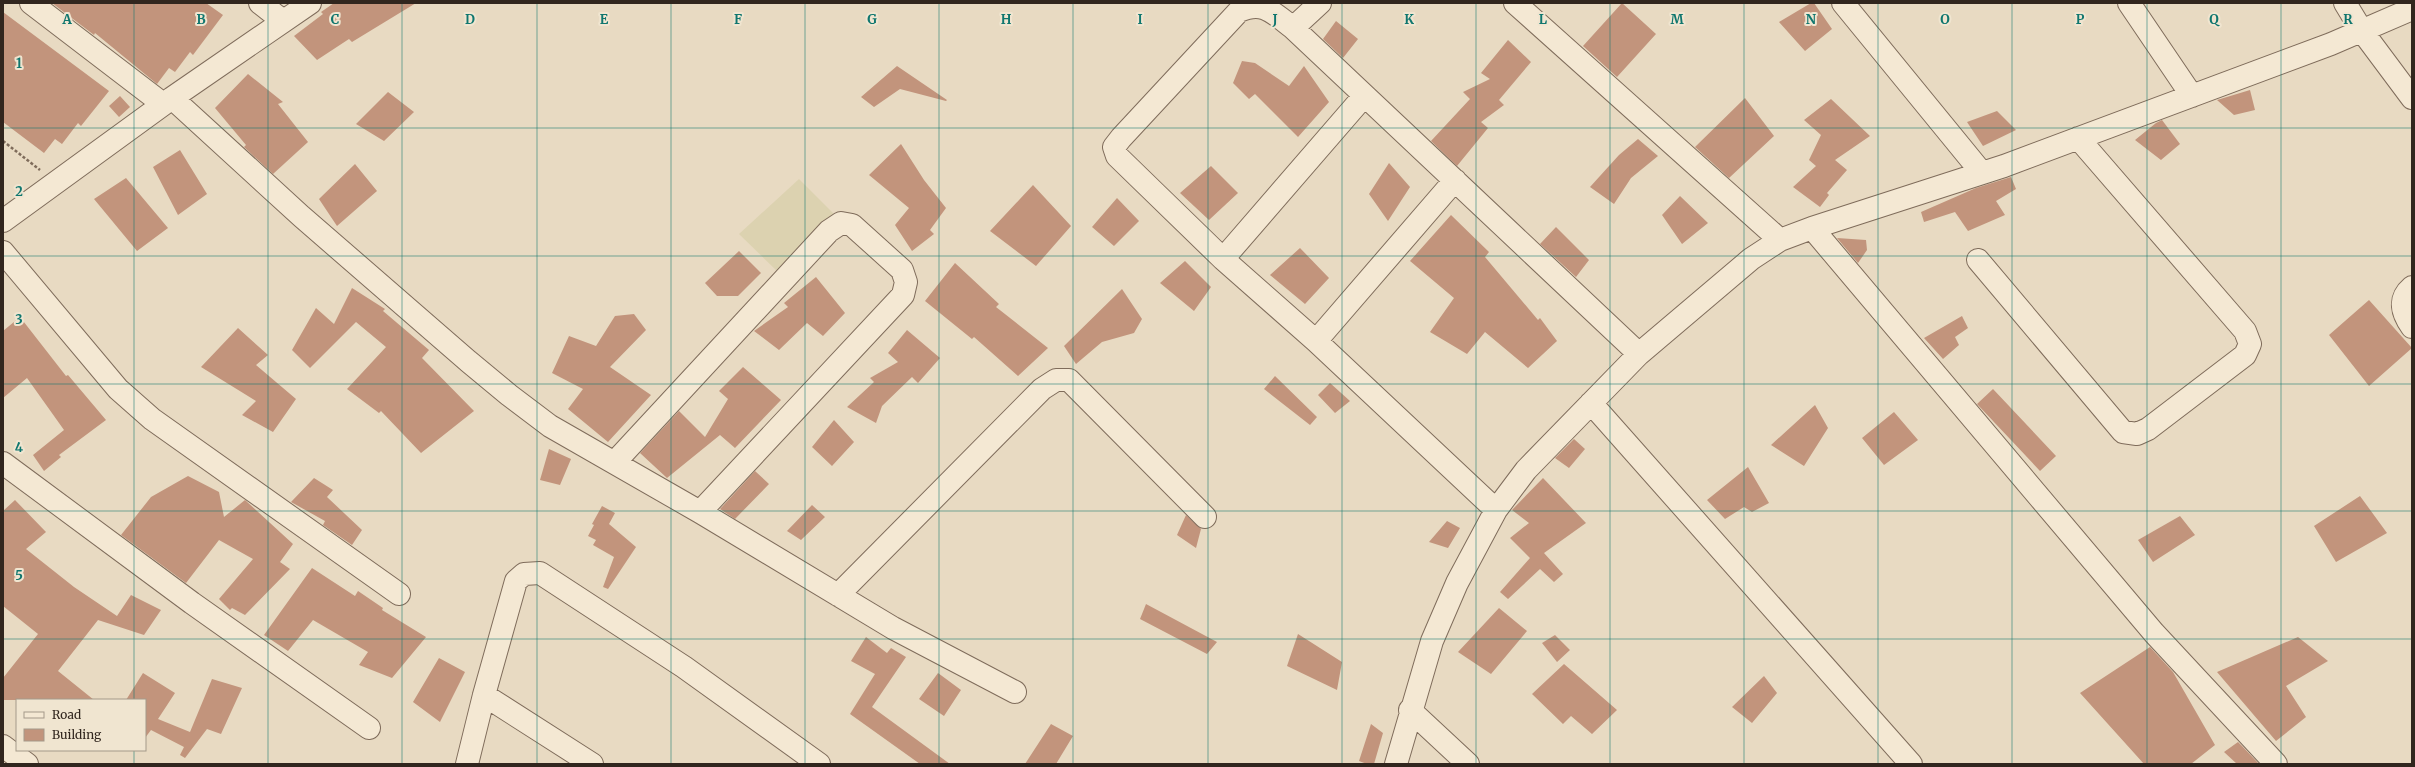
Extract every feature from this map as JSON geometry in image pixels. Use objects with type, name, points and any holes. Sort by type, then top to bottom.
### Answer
[{"type":"street","points":[[31,3],[167,101],[509,395],[550,426],[700,512],[893,628],[1015,692]]},
{"type":"street","points":[[260,3],[283,21]]},
{"type":"street","points":[[3,221],[167,101],[310,3]]},
{"type":"street","points":[[1293,28],[1320,3]]},
{"type":"street","points":[[1515,3],[1780,240]]},
{"type":"street","points":[[1842,3],[1982,173]]},
{"type":"street","points":[[2129,3],[2192,96]]},
{"type":"street","points":[[2345,3],[2362,31],[2412,98]]},
{"type":"street","points":[[1496,510],[1316,341],[1223,259],[1117,156],[1114,147],[1239,11],[1251,6],[1264,6],[1293,28],[1639,354]]},
{"type":"street","points":[[1396,764],[1410,710],[1432,641],[1457,583],[1496,510],[1526,470],[1639,354],[1751,259],[1780,240],[1812,228],[1982,173],[2192,96],[2362,31],[2412,10]]},
{"type":"street","points":[[1223,259],[1364,96]]},
{"type":"street","points":[[1978,260],[2123,432],[2137,434],[2148,429],[2245,356],[2250,344],[2245,331],[2078,138]]},
{"type":"street","points":[[1316,341],[1455,180]]},
{"type":"street","points":[[615,462],[829,231],[840,223],[852,224],[902,270],[906,282],[903,295],[700,512]]},
{"type":"street","points":[[1812,228],[2154,633],[2276,764]]},
{"type":"street","points":[[3,252],[118,389],[152,419],[399,594]]},
{"type":"street","points":[[2412,287],[2406,293],[2402,306],[2406,318],[2412,327]]},
{"type":"street","points":[[838,595],[1042,389],[1056,380],[1069,380],[1205,517]]},
{"type":"street","points":[[1591,403],[1911,764]]},
{"type":"street","points":[[3,463],[192,603],[369,728]]},
{"type":"street","points":[[467,764],[484,695],[516,581],[524,574],[540,573],[684,667],[818,764]]},
{"type":"street","points":[[484,695],[592,764]]},
{"type":"street","points":[[1410,710],[1468,764]]},
{"type":"street","points":[[3,746],[27,764]]},
{"type":"path","points":[[3,141],[56,182]]},
{"type":"shaded area","points":[[799,179],[837,217],[777,271],[739,234]]},
{"type":"building","points":[[52,3],[206,3],[223,15],[193,55],[190,52],[175,72],[169,68],[157,84],[95,33],[94,35]]},
{"type":"building","points":[[334,3],[416,3],[352,42],[349,39],[317,60],[294,36],[323,14],[321,12]]},
{"type":"building","points":[[1622,3],[1656,34],[1617,77],[1583,46]]},
{"type":"building","points":[[1811,3],[1814,3],[1832,29],[1805,51],[1779,22]]},
{"type":"building","points":[[3,12],[109,91],[81,126],[78,123],[62,144],[55,139],[44,153],[3,122]]},
{"type":"building","points":[[1336,21],[1358,39],[1343,58],[1323,39]]},
{"type":"building","points":[[1508,40],[1531,62],[1499,100],[1504,105],[1481,122],[1488,128],[1457,166],[1431,141],[1470,99],[1463,92],[1490,79],[1481,73]]},
{"type":"building","points":[[1242,61],[1255,63],[1289,86],[1304,66],[1329,102],[1298,137],[1255,94],[1249,99],[1233,83]]},
{"type":"building","points":[[897,66],[947,100],[946,101],[900,89],[874,107],[861,97]]},
{"type":"building","points":[[248,74],[283,102],[278,104],[308,142],[273,174],[244,147],[246,145],[215,108]]},
{"type":"building","points":[[2250,90],[2255,110],[2234,115],[2217,100]]},
{"type":"building","points":[[388,92],[414,112],[384,141],[356,124]]},
{"type":"building","points":[[120,96],[130,107],[119,117],[109,106]]},
{"type":"building","points":[[1745,98],[1774,136],[1729,178],[1695,147]]},
{"type":"building","points":[[1831,99],[1870,136],[1835,160],[1847,170],[1827,193],[1829,195],[1820,207],[1793,187],[1816,166],[1809,160],[1821,135],[1804,120]]},
{"type":"building","points":[[1997,111],[2016,130],[1983,146],[1967,122]]},
{"type":"building","points":[[2162,120],[2180,144],[2161,160],[2135,140]]},
{"type":"building","points":[[1638,139],[1658,156],[1631,178],[1614,204],[1590,187],[1619,155]]},
{"type":"building","points":[[901,144],[924,180],[946,208],[930,230],[934,234],[912,251],[895,225],[909,208],[869,175]]},
{"type":"building","points":[[180,150],[207,194],[178,215],[153,167]]},
{"type":"building","points":[[1389,163],[1410,187],[1388,221],[1369,194]]},
{"type":"building","points":[[355,164],[377,191],[337,226],[319,199]]},
{"type":"building","points":[[1211,166],[1238,193],[1209,220],[1180,193]]},
{"type":"building","points":[[2011,177],[2016,189],[1996,201],[2005,215],[1968,231],[1955,212],[1924,222],[1921,212],[1976,188]]},
{"type":"building","points":[[126,178],[168,228],[137,251],[94,199]]},
{"type":"building","points":[[1033,185],[1071,226],[1036,266],[990,231]]},
{"type":"building","points":[[1680,196],[1708,223],[1682,244],[1662,215]]},
{"type":"building","points":[[1117,198],[1139,221],[1114,246],[1092,227]]},
{"type":"building","points":[[1451,215],[1489,252],[1485,257],[1538,320],[1540,318],[1557,341],[1528,368],[1485,332],[1467,354],[1430,332],[1454,298],[1410,261]]},
{"type":"building","points":[[1556,227],[1589,260],[1576,277],[1540,244]]},
{"type":"building","points":[[1837,238],[1866,240],[1867,250],[1858,263]]},
{"type":"building","points":[[1300,248],[1329,278],[1305,304],[1270,275]]},
{"type":"building","points":[[739,251],[761,273],[738,296],[717,296],[705,283]]},
{"type":"building","points":[[1185,261],[1211,287],[1194,311],[1160,283]]},
{"type":"building","points":[[955,263],[999,304],[996,307],[1048,348],[1018,376],[974,337],[972,339],[925,301]]},
{"type":"building","points":[[816,277],[845,313],[823,336],[807,323],[779,350],[754,331],[788,307],[784,303]]},
{"type":"building","points":[[352,288],[385,309],[383,311],[429,350],[422,358],[474,411],[421,453],[381,411],[379,413],[347,389],[386,347],[356,322],[310,368],[292,350],[316,308],[334,324]]},
{"type":"building","points":[[1122,289],[1142,319],[1134,333],[1102,342],[1076,364],[1064,346]]},
{"type":"building","points":[[2369,300],[2412,348],[2369,386],[2329,335]]},
{"type":"building","points":[[634,314],[646,330],[610,367],[651,395],[608,442],[568,409],[583,389],[552,373],[569,336],[596,346],[615,316]]},
{"type":"building","points":[[1962,316],[1968,328],[1955,337],[1959,345],[1943,359],[1924,338]]},
{"type":"building","points":[[20,317],[66,376],[68,375],[106,420],[59,455],[61,457],[44,471],[33,455],[64,430],[27,378],[3,398],[3,331]]},
{"type":"building","points":[[238,328],[268,355],[256,365],[296,399],[273,432],[242,415],[256,401],[201,367]]},
{"type":"building","points":[[907,330],[940,358],[918,383],[912,377],[882,406],[876,423],[847,407],[874,382],[870,378],[898,362],[888,353]]},
{"type":"building","points":[[743,367],[781,400],[735,448],[720,435],[667,478],[640,453],[679,411],[705,437],[728,399],[719,391]]},
{"type":"building","points":[[1275,376],[1317,417],[1310,425],[1264,389]]},
{"type":"building","points":[[1330,383],[1350,401],[1335,413],[1318,395]]},
{"type":"building","points":[[1993,389],[2056,456],[2040,471],[1977,404]]},
{"type":"building","points":[[1815,405],[1828,428],[1804,466],[1771,445]]},
{"type":"building","points":[[1894,412],[1918,440],[1884,465],[1862,438]]},
{"type":"building","points":[[834,420],[854,442],[832,466],[812,447]]},
{"type":"building","points":[[1574,439],[1585,449],[1569,468],[1555,458]]},
{"type":"building","points":[[549,449],[571,459],[560,485],[540,480]]},
{"type":"building","points":[[1748,467],[1769,503],[1752,512],[1744,507],[1725,519],[1707,500]]},
{"type":"building","points":[[755,471],[769,484],[735,519],[720,509]]},
{"type":"building","points":[[188,476],[219,492],[224,517],[245,500],[293,544],[280,562],[290,569],[245,615],[232,608],[230,610],[219,599],[253,559],[219,540],[186,583],[121,535],[151,497]]},
{"type":"building","points":[[314,478],[333,490],[327,497],[362,530],[352,545],[323,525],[325,521],[291,502]]},
{"type":"building","points":[[1543,478],[1586,523],[1544,553],[1563,574],[1554,582],[1540,569],[1508,599],[1500,592],[1530,558],[1510,538],[1529,523],[1512,510]]},
{"type":"building","points":[[2360,496],[2387,533],[2336,562],[2314,526]]},
{"type":"building","points":[[15,500],[46,532],[26,549],[74,587],[117,616],[131,595],[161,610],[144,635],[98,620],[58,671],[93,699],[3,700],[3,678],[38,634],[3,606],[3,511]]},
{"type":"building","points":[[812,505],[825,517],[801,540],[787,531]]},
{"type":"building","points":[[602,506],[615,513],[609,524],[636,547],[608,589],[603,587],[614,557],[593,545],[596,540],[588,536],[594,525],[592,524]]},
{"type":"building","points":[[1186,515],[1201,529],[1196,548],[1177,535]]},
{"type":"building","points":[[2180,516],[2195,535],[2153,562],[2138,540]]},
{"type":"building","points":[[1447,521],[1460,528],[1448,548],[1429,542]]},
{"type":"building","points":[[312,568],[355,596],[358,591],[383,608],[382,610],[426,637],[392,678],[359,665],[368,652],[313,620],[288,651],[264,635]]},
{"type":"building","points":[[1146,604],[1217,642],[1207,654],[1140,619]]},
{"type":"building","points":[[1499,608],[1527,631],[1491,674],[1458,652]]},
{"type":"building","points":[[1298,634],[1342,662],[1337,690],[1287,666]]},
{"type":"building","points":[[1555,635],[1570,650],[1557,662],[1542,643]]},
{"type":"building","points":[[866,637],[887,653],[891,648],[906,657],[872,707],[950,764],[920,764],[850,714],[875,674],[851,661]]},
{"type":"building","points":[[2298,637],[2328,661],[2286,686],[2306,717],[2276,741],[2217,672]]},
{"type":"building","points":[[2150,647],[2173,672],[2215,745],[2191,764],[2144,764],[2080,693]]},
{"type":"building","points":[[439,658],[465,672],[440,722],[413,702]]},
{"type":"building","points":[[1564,664],[1617,710],[1592,734],[1571,716],[1563,724],[1532,694]]},
{"type":"building","points":[[143,673],[175,693],[158,719],[190,732],[212,679],[242,688],[221,734],[207,729],[185,758],[180,755],[184,747],[151,730],[146,737],[146,699],[127,699]]},
{"type":"building","points":[[938,673],[961,690],[944,716],[919,699]]},
{"type":"building","points":[[1764,676],[1777,693],[1752,723],[1732,707]]},
{"type":"building","points":[[1051,724],[1073,736],[1056,764],[1025,764]]},
{"type":"building","points":[[1371,724],[1383,733],[1374,764],[1367,764],[1359,761]]},
{"type":"building","points":[[2238,742],[2259,764],[2237,764],[2224,752]]}]
